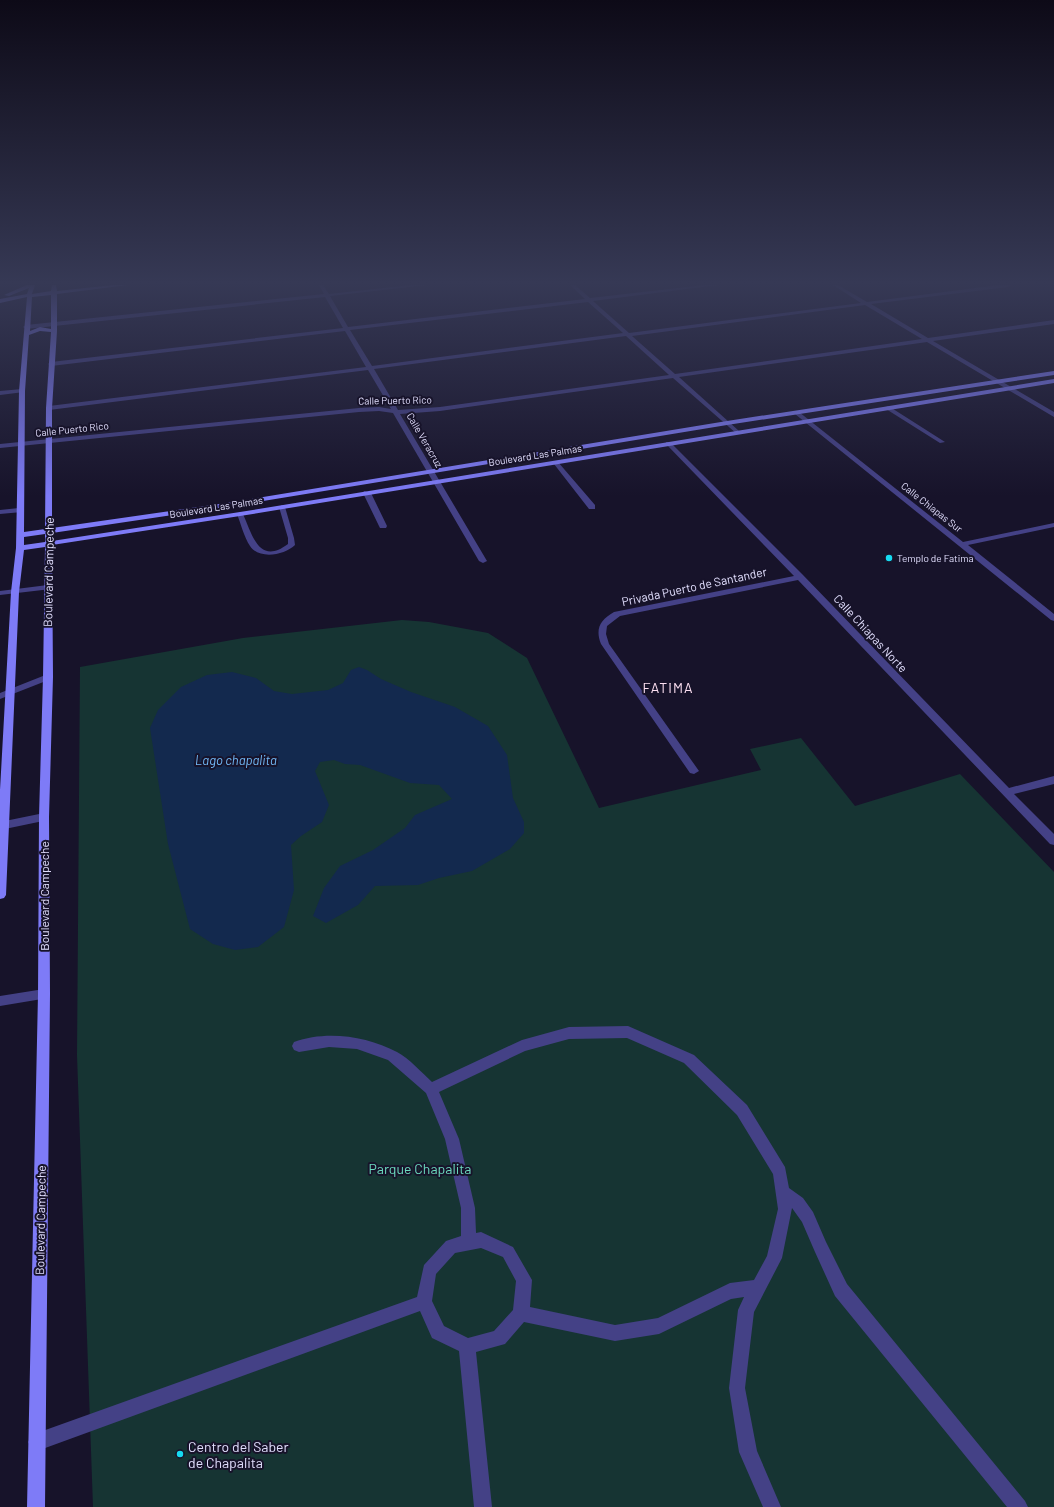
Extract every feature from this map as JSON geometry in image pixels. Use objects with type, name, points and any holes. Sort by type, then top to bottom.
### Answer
[{"type":"street","points":[[0,896],[2,826],[11,693],[15,592],[20,548],[20,444],[24,355]]},
{"type":"street","name":"Boulevard Campeche","points":[[36,1507],[44,994],[44,817],[48,677],[49,408],[52,355]]},
{"type":"street","points":[[51,364],[126,355]]},
{"type":"street","name":"Calle Veracruz","points":[[363,355],[483,560]]},
{"type":"street","points":[[49,408],[466,355]]},
{"type":"street","points":[[651,355],[737,432]]},
{"type":"street","name":"Calle Puerto Rico","points":[[0,446],[359,410],[378,409],[397,412],[424,410],[492,402],[812,355]]},
{"type":"street","points":[[954,355],[1054,415]]},
{"type":"street","name":"Boulevard Las Palmas","points":[[20,534],[233,504],[1054,373]]},
{"type":"street","name":"Boulevard Las Palmas","points":[[20,548],[282,508],[437,481],[556,463],[668,443],[1054,381]]},
{"type":"street","points":[[0,393],[22,391]]},
{"type":"street","name":"Calle Chiapas Sur","points":[[797,413],[1054,618]]},
{"type":"street","name":"Calle Chiapas Norte","points":[[668,443],[800,577],[864,646],[1054,840]]},
{"type":"street","points":[[556,463],[592,507]]},
{"type":"street","points":[[367,493],[383,526]]},
{"type":"street","points":[[0,512],[19,510]]},
{"type":"street","points":[[963,544],[1054,525]]},
{"type":"street","name":"Privada Puerto de Santander","points":[[694,770],[605,644],[601,636],[601,627],[606,620],[617,614],[800,577]]},
{"type":"street","points":[[0,593],[48,587]]},
{"type":"street","points":[[0,696],[11,693],[48,677]]},
{"type":"street","points":[[1007,792],[1054,780]]},
{"type":"street","points":[[2,826],[44,817]]},
{"type":"street","points":[[0,1001],[44,994]]},
{"type":"street","points":[[431,1089],[522,1046],[569,1033],[628,1032],[689,1059],[742,1110],[780,1172],[785,1210],[774,1258],[746,1310],[737,1388],[748,1452],[772,1507]]},
{"type":"street","points":[[299,1046],[329,1041],[357,1042],[393,1056],[431,1089],[452,1139],[468,1208],[469,1242]]},
{"type":"street","points":[[783,1192],[798,1203],[808,1217],[820,1247],[841,1290],[1019,1507]]},
{"type":"street","points":[[481,1240],[508,1252],[524,1280],[521,1313],[499,1338],[467,1346],[438,1332],[424,1302],[429,1270],[451,1246],[469,1242],[481,1240]]},
{"type":"street","points":[[521,1313],[615,1333],[659,1326],[730,1291],[759,1287]]},
{"type":"street","points":[[37,1442],[424,1302]]},
{"type":"street","points":[[467,1346],[483,1507]]},
{"type":"lane","points":[[888,408],[942,442]]},
{"type":"lane","points":[[240,514],[254,546],[257,549],[262,552],[279,552],[291,545],[282,508]]},
{"type":"green space","name":"Parque Chapalita","points":[[402,620],[429,622],[488,633],[527,658],[599,808],[761,770],[750,749],[801,738],[855,806],[960,774],[1054,872],[1054,1507],[93,1507],[77,1055],[80,667],[243,638]]},
{"type":"water","name":"Lago chapalita","points":[[359,667],[381,679],[411,692],[455,707],[488,726],[507,755],[513,798],[524,822],[524,833],[510,849],[472,871],[439,878],[418,885],[375,886],[358,905],[326,923],[313,916],[324,888],[340,866],[373,850],[405,828],[415,815],[452,799],[439,785],[410,783],[360,765],[345,764],[334,760],[320,762],[315,771],[329,805],[322,822],[301,836],[291,845],[294,890],[284,927],[258,947],[235,950],[213,944],[190,929],[168,844],[150,728],[158,710],[181,687],[207,675],[232,672],[256,678],[274,691],[292,694],[328,690],[343,683],[351,670]]},
{"type":"place","name":"Templo de Fatima","points":[[889,558]]},
{"type":"place","name":"Centro del Saber de Chapalita","points":[[180,1454]]},
{"type":"district","name":"FATIMA","points":[[668,687]]}]
